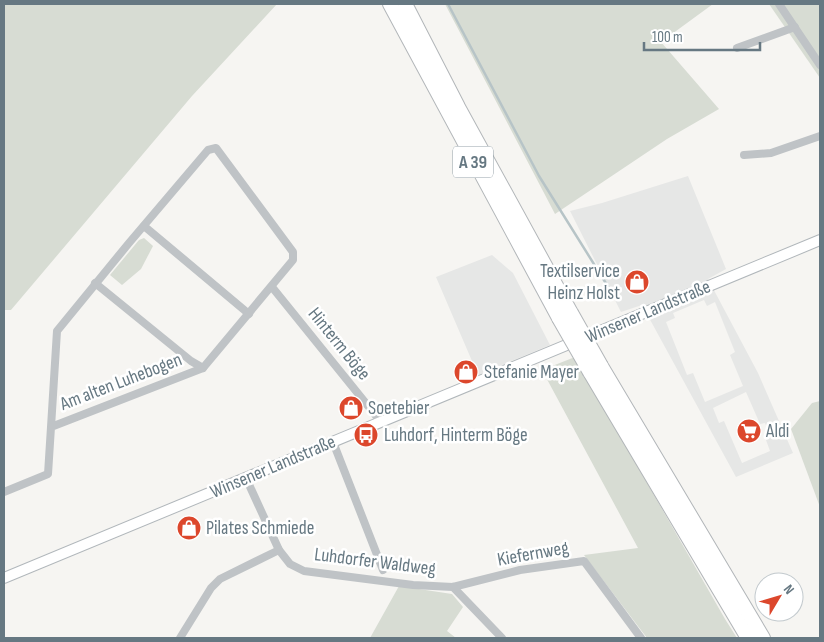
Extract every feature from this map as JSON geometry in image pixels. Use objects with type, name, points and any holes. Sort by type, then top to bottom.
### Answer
[{"type":"highway","name":"A 39","points":[[390,4],[748,638]]},
{"type":"highway","name":"A 39","points":[[405,4],[565,316]]},
{"type":"highway","name":"A 39","points":[[595,369],[763,638]]},
{"type":"main road","name":"Winsener Landstraße","points":[[4,578],[820,240]]},
{"type":"street","points":[[779,4],[820,65]]},
{"type":"street","points":[[737,48],[795,27]]},
{"type":"street","points":[[744,155],[771,153],[820,136]]},
{"type":"street","name":"Am alten Luhebogen","points":[[4,492],[48,474],[50,427],[57,331],[95,283],[208,150],[216,148],[293,252],[293,260],[203,368],[50,427]]},
{"type":"street","points":[[144,226],[249,314]]},
{"type":"street","name":"Am alten Luhebogen","points":[[95,283],[191,361],[203,368]]},
{"type":"street","name":"Hinterm Böge","points":[[272,287],[381,422]]},
{"type":"street","points":[[332,442],[383,570]]},
{"type":"street","name":"Luhdorfer Waldweg","points":[[246,478],[279,550],[290,564],[304,571],[453,587],[502,638]]},
{"type":"street","points":[[180,638],[211,588],[220,579],[279,550]]},
{"type":"street","name":"Kiefernweg","points":[[453,587],[520,570],[584,561],[641,638]]},
{"type":"shaded area","points":[[4,4],[277,4],[192,96],[11,310],[4,310]]},
{"type":"shaded area","points":[[445,4],[713,4],[661,42],[719,109],[667,139],[555,214]]},
{"type":"shaded area","points":[[769,4],[820,4],[820,78]]},
{"type":"shaded area","points":[[688,176],[726,269],[708,279],[758,373],[793,453],[736,477],[642,305],[621,312],[570,211]],"holes":[[[704,300],[707,306],[715,302],[735,352],[730,355],[743,386],[705,402],[693,373],[687,375],[666,322],[675,318],[673,313]],[[746,392],[760,424],[765,423],[771,437],[766,440],[770,451],[742,463],[724,421],[719,423],[713,408]]]},
{"type":"shaded area","points":[[144,238],[153,246],[141,269],[122,285],[110,275],[139,240]]},
{"type":"shaded area","points":[[492,255],[513,273],[550,345],[478,375],[436,277]]},
{"type":"shaded area","points":[[575,357],[737,638],[647,638],[584,555],[638,548],[542,370]]},
{"type":"shaded area","points":[[820,401],[820,507],[791,429],[812,403]]},
{"type":"shaded area","points":[[399,586],[452,594],[463,607],[447,631],[456,638],[370,638]]},
{"type":"waterway","points":[[448,4],[539,176],[612,293]]},
{"type":"place","name":"Textilservice Heinz Holst","points":[[637,282]]},
{"type":"place","name":"Stefanie Mayer","points":[[466,372]]},
{"type":"place","name":"Soetebier","points":[[351,408]]},
{"type":"place","name":"Aldi","points":[[749,431]]},
{"type":"place","name":"Luhdorf, Hinterm Böge","points":[[366,435]]},
{"type":"place","name":"Pilates Schmiede","points":[[189,528]]}]
